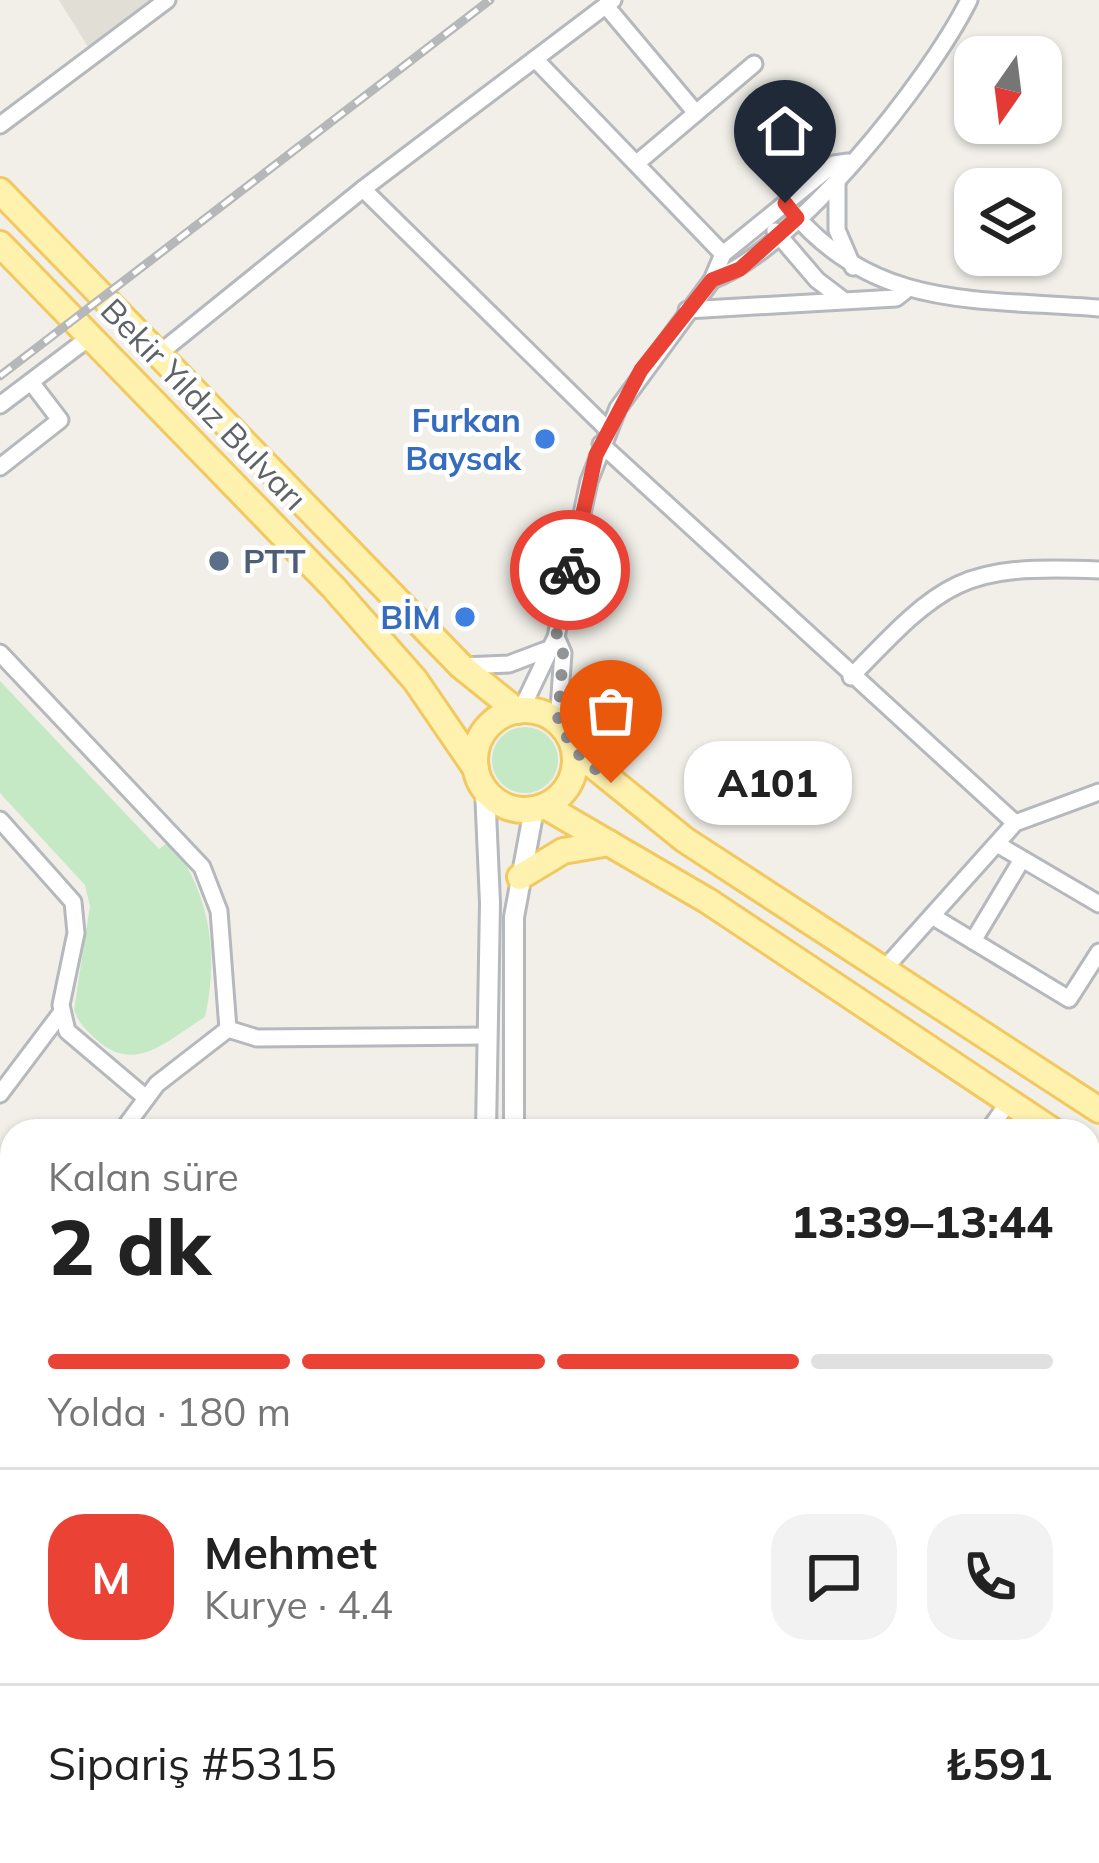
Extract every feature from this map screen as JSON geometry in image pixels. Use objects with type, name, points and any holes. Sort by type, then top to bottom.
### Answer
[{"type":"main road","name":"Bekir Yıldız Bulvarı","points":[[0,191],[461,666],[519,711]]},
{"type":"main road","name":"Bekir Yıldız Bulvarı","points":[[0,244],[334,588],[415,680],[481,779]]},
{"type":"main road","points":[[1034,1119],[708,901],[540,807],[502,804],[481,779],[482,736],[496,719],[519,711],[539,712],[558,722],[575,751],[685,840],[1099,1110]]},
{"type":"main road","points":[[540,807],[569,784],[575,751]]},
{"type":"main road","points":[[520,877],[563,850],[609,843]]},
{"type":"street","points":[[0,125],[167,0]]},
{"type":"street","points":[[712,280],[740,269],[837,178],[910,94],[969,0]]},
{"type":"street","points":[[156,356],[363,189],[610,3],[696,113]]},
{"type":"street","points":[[535,59],[723,254]]},
{"type":"street","points":[[637,163],[754,64]]},
{"type":"street","points":[[519,711],[551,643],[604,436],[712,280],[723,254],[834,164],[848,162]]},
{"type":"street","points":[[837,178],[837,230],[855,269]]},
{"type":"street","points":[[363,189],[604,436],[851,677],[1016,823]]},
{"type":"street","points":[[785,203],[827,250],[855,269],[905,291],[1099,308]]},
{"type":"street","points":[[765,219],[817,280],[843,299]]},
{"type":"street","points":[[687,310],[896,298],[905,291]]},
{"type":"street","points":[[0,405],[90,337]]},
{"type":"street","points":[[0,467],[61,420],[31,382]]},
{"type":"street","points":[[851,677],[922,603],[951,585],[1017,568],[1099,570]]},
{"type":"street","points":[[461,666],[509,664],[551,643]]},
{"type":"street","points":[[551,643],[563,653],[558,722]]},
{"type":"street","points":[[0,653],[202,867],[219,911],[228,1029]]},
{"type":"street","points":[[481,779],[486,1119]]},
{"type":"street","points":[[886,967],[1016,823],[1099,792]]},
{"type":"street","points":[[514,1119],[514,916],[540,807]]},
{"type":"street","points":[[0,820],[73,902],[76,933],[61,1013],[0,1094]]},
{"type":"street","points":[[997,844],[1099,904]]},
{"type":"street","points":[[973,941],[1021,861]]},
{"type":"street","points":[[932,916],[1070,999],[1099,952]]},
{"type":"street","points":[[61,1013],[73,1039],[146,1098]]},
{"type":"street","points":[[228,1029],[257,1038],[488,1036]]},
{"type":"street","points":[[131,1119],[157,1084],[228,1029]]},
{"type":"street","points":[[997,1119],[1009,1103]]},
{"type":"shaded area","points":[[59,0],[150,0],[88,47]]},
{"type":"green space","points":[[0,681],[159,849],[170,841],[194,881],[211,947],[205,1017],[151,1050],[125,1054],[111,1050],[76,1015],[90,906],[85,885],[0,793]]},
{"type":"green space","points":[[525,727],[548,737],[558,760],[548,783],[525,793],[502,783],[492,760],[502,737]]},
{"type":"railway","points":[[0,376],[490,0]]},
{"type":"way so far","points":[[570,570],[556,637],[563,653],[558,722],[575,751],[611,783]]},
{"type":"place","name":"Furkan Baysak","points":[[545,439]]},
{"type":"place","name":"PTT","points":[[219,561]]},
{"type":"place","name":"BİM","points":[[465,617]]},
{"type":"place","name":"A101","points":[[611,783]]},
{"type":"route","points":[[570,570],[589,481],[618,408],[641,370],[712,280],[740,269],[797,218],[785,203]]}]
